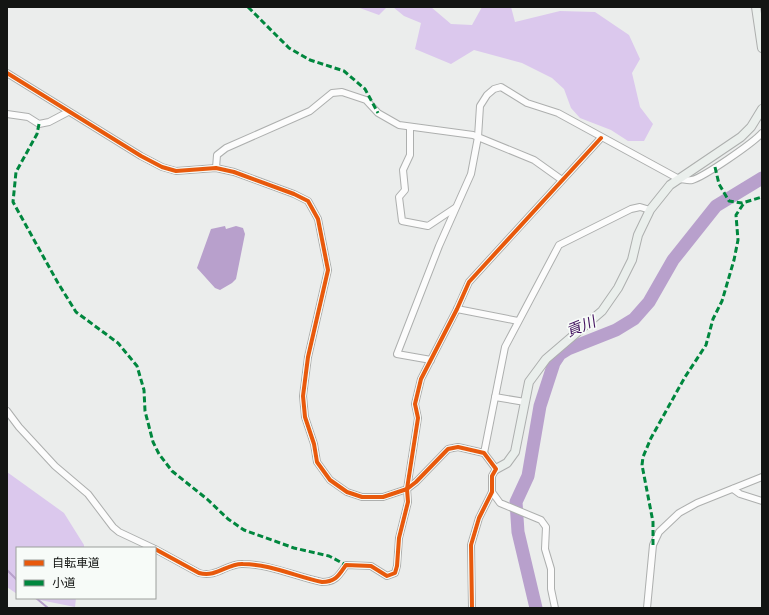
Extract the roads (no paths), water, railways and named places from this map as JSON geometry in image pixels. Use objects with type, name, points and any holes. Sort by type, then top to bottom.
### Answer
[{"type":"street","points":[[756,7],[762,48]]},
{"type":"street","points":[[7,73],[68,112],[162,167],[176,171],[216,168],[294,194],[308,201],[318,219],[328,270],[308,357],[303,396],[306,417],[314,444],[317,462],[330,480],[347,492],[362,497],[383,497],[406,489],[416,482],[448,449],[458,447],[484,453],[496,469]]},
{"type":"street","points":[[431,360],[397,354],[439,246],[471,174],[478,137],[480,106],[487,95],[494,89],[501,87],[527,103],[558,112],[601,138],[680,179],[692,180],[734,155],[762,133]]},
{"type":"street","points":[[216,168],[217,155],[226,148],[310,111],[334,93],[342,92],[366,100],[378,113],[399,125],[478,137],[534,160],[562,180]]},
{"type":"street","points":[[472,608],[471,545],[479,518],[492,492],[492,476],[496,469],[507,464],[515,452],[529,382],[546,359],[602,311],[618,288],[632,260],[638,235],[650,210],[670,185],[741,137],[751,127],[762,109]]},
{"type":"street","points":[[7,114],[28,117],[39,124],[49,122],[68,112]]},
{"type":"street","points":[[410,127],[410,155],[403,170],[405,190],[400,197],[402,221],[428,226],[456,207]]},
{"type":"street","points":[[156,550],[199,573],[206,575],[213,574],[234,564],[257,565],[322,582],[331,582],[336,579],[346,565],[366,565],[387,576],[395,573],[399,538],[408,502],[406,489],[418,418],[415,404],[421,378],[458,309],[469,282],[601,138]]},
{"type":"street","points":[[484,453],[505,347],[559,245],[631,208],[640,207],[650,210]]},
{"type":"street","points":[[458,309],[518,321]]},
{"type":"street","points":[[495,397],[525,402]]},
{"type":"street","points":[[7,411],[55,466],[88,494],[99,506],[113,527],[119,532],[150,547]]},
{"type":"street","points":[[647,608],[653,545],[659,532],[679,513],[697,503],[762,477]]},
{"type":"street","points":[[733,489],[740,494],[762,501]]},
{"type":"street","points":[[492,492],[500,503],[541,520],[546,527],[545,548],[551,569],[551,588],[555,608]]},
{"type":"waterway","name":"貢川","points":[[536,608],[518,532],[516,502],[528,476],[540,406],[554,363],[560,354],[568,349],[616,330],[634,319],[649,302],[673,260],[716,206],[762,178]]},
{"type":"waterway","name":"貢川","points":[[7,570],[16,579]]},
{"type":"waterway","name":"貢川","points":[[37,599],[48,608]]}]
